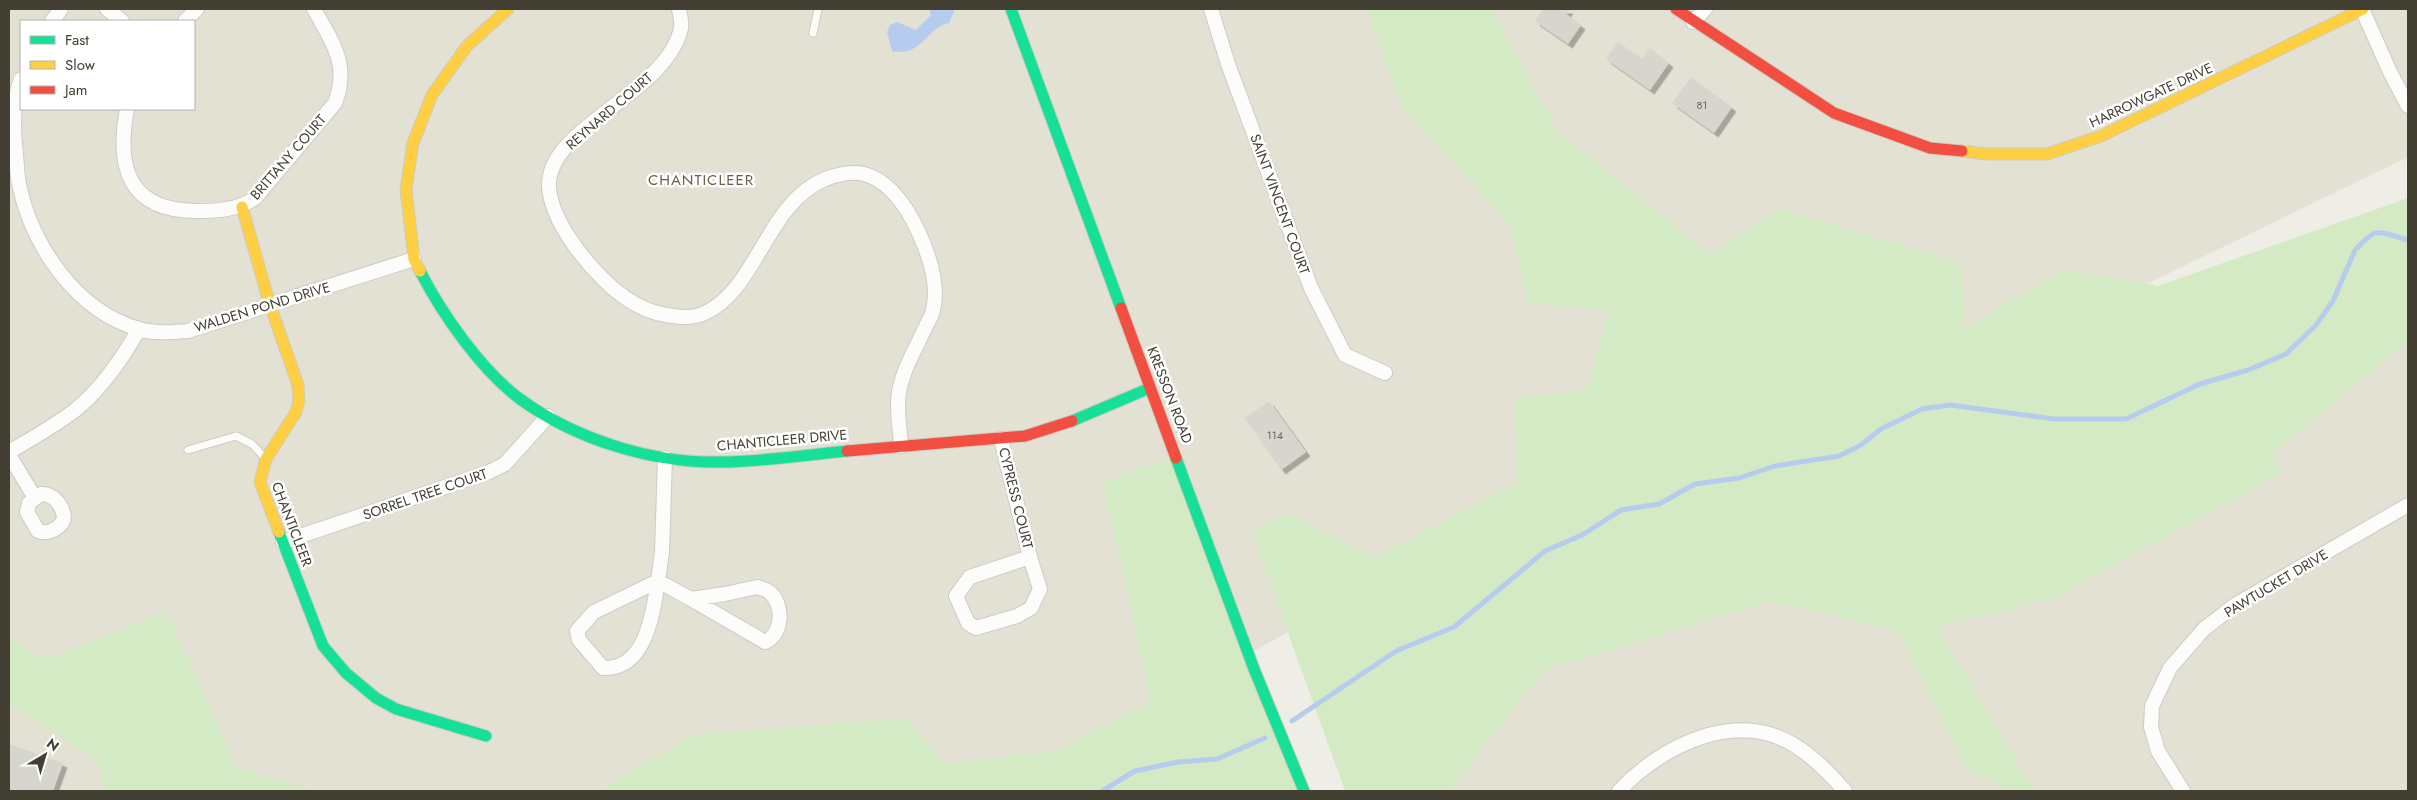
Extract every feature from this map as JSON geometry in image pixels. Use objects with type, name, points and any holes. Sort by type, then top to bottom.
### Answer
[{"type":"street","points":[[53,20],[61,9]]},
{"type":"street","points":[[107,9],[121,20]]},
{"type":"street","points":[[186,20],[197,9]]},
{"type":"street","name":"BRITTANY COURT","points":[[127,110],[122,136],[123,161],[129,179],[145,197],[165,208],[182,211],[214,211],[242,207],[255,198],[335,103],[341,87],[342,73],[338,52],[314,9]]},
{"type":"street","name":"CHANTICLEER DRIVE","points":[[508,9],[467,46],[432,95],[414,143],[406,189],[414,259],[434,299],[474,352],[519,398],[548,416],[629,451],[665,458],[719,462],[1025,436],[1059,427],[1150,388]]},
{"type":"street","name":"REYNARD COURT","points":[[679,9],[681,28],[665,62],[636,89],[566,146],[554,163],[549,186],[554,210],[574,246],[610,287],[632,303],[656,313],[686,318],[705,313],[724,299],[746,273],[778,220],[797,198],[815,184],[836,175],[857,172],[871,176],[889,189],[908,208],[923,242],[934,280],[933,310],[904,373],[899,391],[898,408],[901,446]]},
{"type":"street","name":"KRESSON ROAD","points":[[1011,9],[1254,669],[1304,791]]},
{"type":"street","name":"SAINT VINCENT COURT","points":[[1211,9],[1228,64],[1311,288],[1345,355],[1384,373]]},
{"type":"street","name":"HARROWGATE DRIVE","points":[[1676,9],[1693,22],[1834,113],[1930,148],[1986,154],[2047,154],[2102,136],[2363,9]]},
{"type":"street","points":[[1693,22],[1705,9]]},
{"type":"street","points":[[2363,9],[2390,72],[2408,106]]},
{"type":"street","name":"WALDEN POND DRIVE","points":[[20,80],[12,92],[19,184],[34,230],[54,266],[78,292],[109,317],[139,329],[156,332],[188,331],[414,259]]},
{"type":"street","name":"CHANTICLEER","points":[[242,207],[270,305],[298,385],[299,402],[296,412],[266,459],[260,482],[323,646],[335,663],[364,688],[394,708],[486,736]]},
{"type":"street","points":[[35,498],[9,453],[62,419],[93,394],[122,359],[139,329]]},
{"type":"street","name":"SORREL TREE COURT","points":[[283,542],[489,472],[505,464],[548,416]]},
{"type":"street","name":"CYPRESS COURT","points":[[1001,439],[1030,557],[1040,589],[1031,608],[1017,616],[976,628],[968,623],[956,596],[970,577],[1030,557]]},
{"type":"street","points":[[658,581],[594,612],[578,631],[579,640],[604,668],[616,669],[625,663],[644,640],[651,623],[658,581],[662,552],[665,458]]},
{"type":"street","name":"PAWTUCKET DRIVE","points":[[2183,791],[2158,752],[2151,727],[2152,706],[2170,668],[2204,629],[2235,605],[2408,505]]},
{"type":"street","points":[[658,581],[764,642],[771,640],[777,631],[779,611],[774,598],[768,590],[757,587],[690,599]]},
{"type":"street","points":[[1619,791],[1664,754],[1691,740],[1718,733],[1749,730],[1776,736],[1794,745],[1819,763],[1846,791]]},
{"type":"lane","points":[[813,33],[818,9]]},
{"type":"lane","points":[[188,450],[236,436],[252,444],[266,459]]},
{"type":"shaded area","name":"CHANTICLEER","points":[[9,9],[2408,9],[2408,157],[2112,301],[1680,410],[1249,654],[1299,791],[9,791]]},
{"type":"shaded area","points":[[2408,296],[2408,791],[1437,791],[1613,591]]},
{"type":"green space","points":[[1366,9],[1491,9],[1558,132],[1711,255],[1780,209],[1962,263],[1964,328],[2064,269],[2158,286],[2408,198],[2408,341],[2271,455],[2283,472],[2054,598],[1938,627],[2034,791],[2008,791],[1967,769],[1897,631],[1771,601],[1544,670],[1449,791],[1345,791],[1251,530],[1290,514],[1376,557],[1517,482],[1515,399],[1586,390],[1609,310],[1527,303],[1510,225],[1402,108]]},
{"type":"green space","points":[[1177,455],[1304,791],[598,791],[693,735],[906,718],[945,764],[1059,750],[1151,701],[1103,483]]},
{"type":"green space","points":[[167,611],[237,768],[315,791],[104,791],[98,761],[9,705],[9,639],[47,659]]},
{"type":"water","points":[[929,9],[955,9],[949,23],[934,31],[917,46],[902,52],[892,51],[887,32],[890,25],[897,22],[916,30],[931,15]]},
{"type":"building","points":[[1543,9],[1569,9],[1566,14],[1581,25],[1568,44],[1535,21]]},
{"type":"building","points":[[1618,42],[1642,59],[1650,48],[1669,63],[1650,90],[1606,59]]},
{"type":"building","points":[[1691,77],[1732,107],[1714,133],[1672,103]]},
{"type":"building","points":[[1269,401],[1306,452],[1281,470],[1245,418]]},
{"type":"building","points":[[9,744],[63,763],[53,791],[9,791]]},
{"type":"waterway","points":[[1292,721],[1396,651],[1454,627],[1545,551],[1582,535],[1621,510],[1659,504],[1695,484],[1739,478],[1775,466],[1839,456],[1861,445],[1881,429],[1922,409],[1950,405],[2054,419],[2126,419],[2200,384],[2248,370],[2286,354],[2316,325],[2333,301],[2355,250],[2366,239],[2374,233],[2384,233],[2408,240]]},
{"type":"waterway","points":[[1102,791],[1135,771],[1178,762],[1217,759],[1265,738]]},
{"type":"traffic: fast","points":[[1011,9],[1121,308]]},
{"type":"traffic: fast","points":[[420,271],[451,323],[477,357],[505,387],[542,413],[589,437],[641,453],[693,461],[751,461],[847,451]]},
{"type":"traffic: fast","points":[[1072,421],[1150,388]]},
{"type":"traffic: fast","points":[[1176,458],[1254,669],[1304,791]]},
{"type":"traffic: fast","points":[[279,532],[323,646],[346,673],[376,698],[396,709],[486,736]]},
{"type":"traffic: slow","points":[[420,271],[414,259],[406,189],[413,143],[432,95],[467,46],[508,9]]},
{"type":"traffic: slow","points":[[1962,151],[1987,154],[2047,154],[2101,136],[2363,9]]},
{"type":"traffic: slow","points":[[242,207],[270,305],[298,385],[299,401],[296,412],[266,459],[260,482],[279,532]]},
{"type":"traffic: jam","points":[[1676,9],[1834,113],[1930,148],[1962,151]]},
{"type":"traffic: jam","points":[[1121,308],[1176,458]]},
{"type":"traffic: jam","points":[[847,451],[1025,436],[1072,421]]},
{"type":"district","name":"CHANTICLEER","points":[[701,180]]}]
